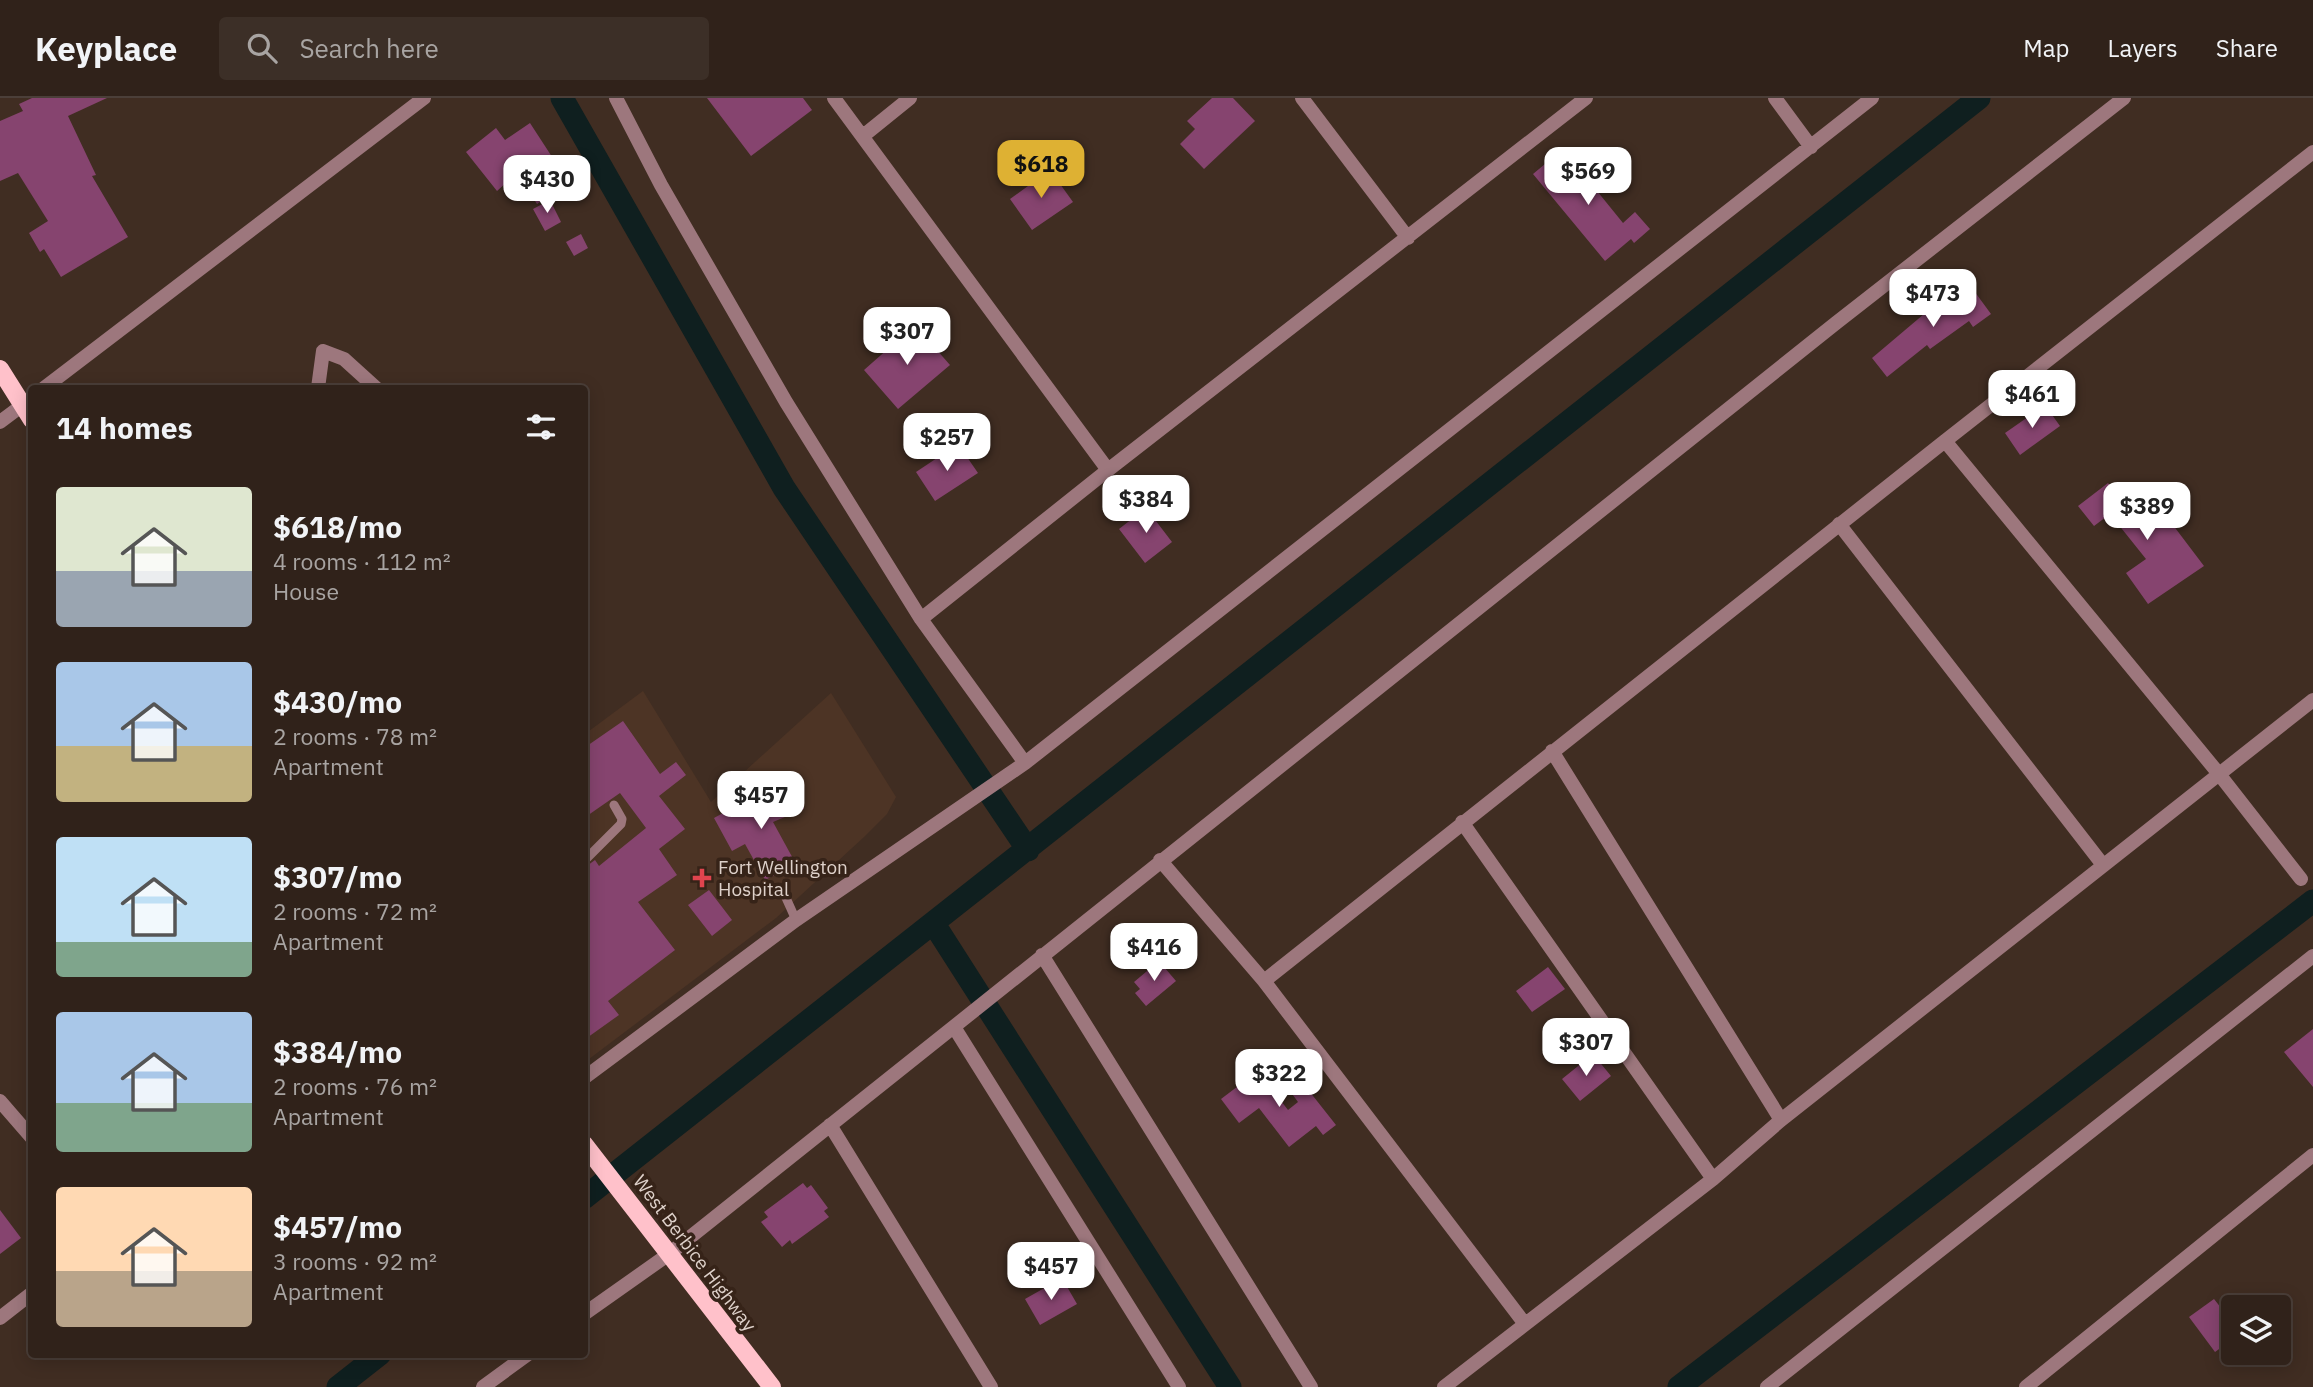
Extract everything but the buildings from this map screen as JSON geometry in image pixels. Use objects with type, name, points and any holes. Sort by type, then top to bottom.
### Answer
[{"type":"main road","points":[[0,369],[28,408]]},
{"type":"main road","name":"West Berbice Highway","points":[[590,1151],[772,1387]]},
{"type":"street","points":[[48,385],[424,98]]},
{"type":"street","points":[[834,98],[1108,470]]},
{"type":"street","points":[[863,136],[910,98]]},
{"type":"street","points":[[1302,98],[1408,238]]},
{"type":"street","points":[[921,619],[1586,98]]},
{"type":"street","points":[[1775,98],[1811,147]]},
{"type":"street","points":[[588,1075],[796,920],[1025,763],[1872,98]]},
{"type":"street","points":[[588,1311],[669,1254],[1160,860],[2124,98]]},
{"type":"street","points":[[620,100],[661,185],[786,402],[921,619],[1025,763]]},
{"type":"street","points":[[1264,981],[2313,152]]},
{"type":"street","points":[[318,385],[323,351],[344,359],[373,385]]},
{"type":"street","points":[[0,422],[28,408]]},
{"type":"street","points":[[1945,441],[2301,879]]},
{"type":"street","points":[[1839,524],[2103,865]]},
{"type":"street","points":[[1444,1387],[1713,1180],[1781,1120],[2313,700]]},
{"type":"street","points":[[1552,751],[1781,1120]]},
{"type":"street","points":[[1462,822],[1713,1180]]},
{"type":"street","points":[[1160,860],[1264,981],[1525,1324]]},
{"type":"street","points":[[1042,956],[1311,1387]]},
{"type":"street","points":[[1767,1387],[2313,956]]},
{"type":"street","points":[[954,1027],[1178,1387]]},
{"type":"street","points":[[0,1101],[28,1133]]},
{"type":"street","points":[[830,1125],[991,1387]]},
{"type":"street","points":[[2026,1387],[2313,1155]]},
{"type":"street","points":[[0,1318],[28,1296]]},
{"type":"street","points":[[483,1387],[523,1358]]},
{"type":"lane","points":[[588,857],[621,824],[622,818],[614,805]]},
{"type":"lane","points":[[782,889],[796,920]]},
{"type":"shaded area","name":"Fort Wellington Hospital","points":[[643,691],[711,802],[831,693],[896,797],[887,814],[776,918],[588,1060],[588,732]]},
{"type":"waterway","points":[[562,98],[784,488],[1028,850]]},
{"type":"waterway","points":[[588,1195],[1979,98]]},
{"type":"waterway","points":[[1679,1387],[2313,901]]},
{"type":"waterway","points":[[934,924],[1230,1387]]},
{"type":"waterway","points":[[338,1387],[375,1358]]},
{"type":"place","name":"Fort Wellington Hospital","points":[[702,878]]}]
